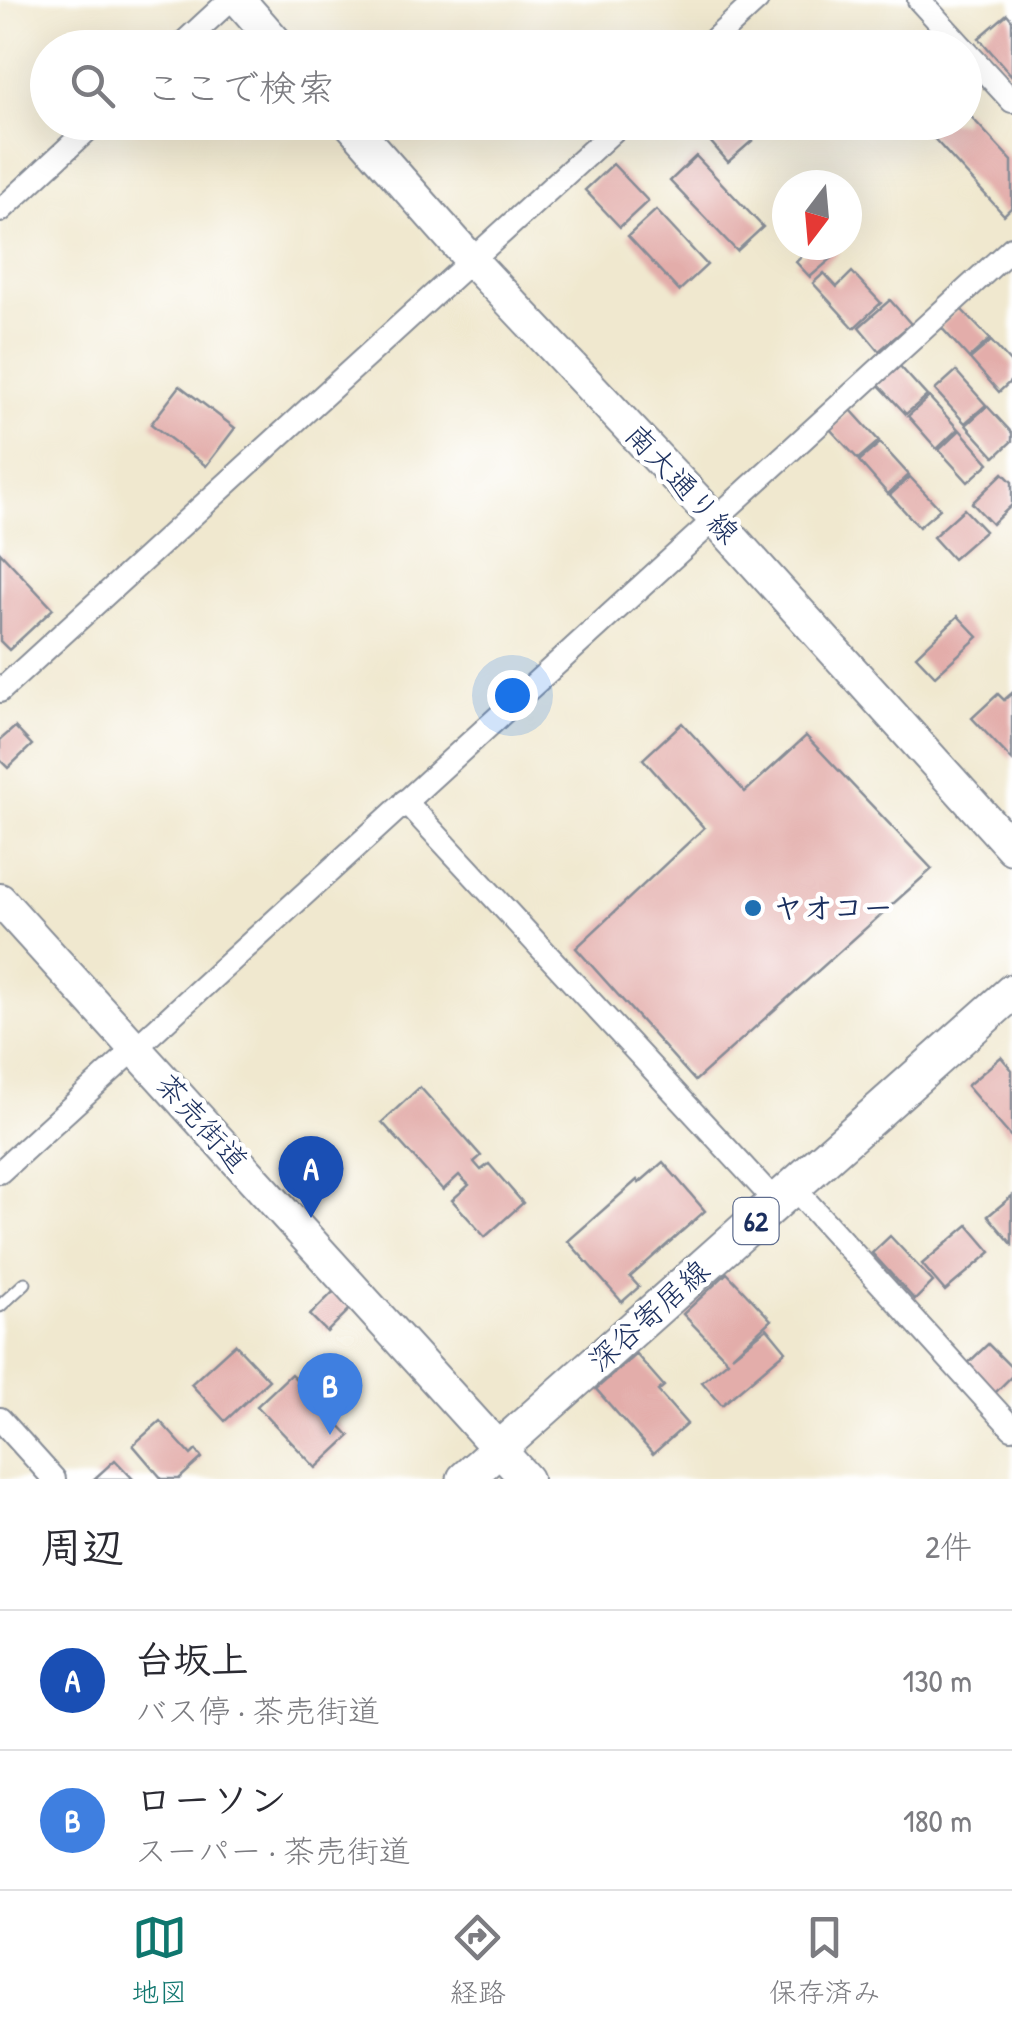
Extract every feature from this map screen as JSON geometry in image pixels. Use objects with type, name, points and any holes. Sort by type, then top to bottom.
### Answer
[{"type":"main road","name":"深谷寄居線","points":[[465,1479],[1012,992]]},
{"type":"street","points":[[198,30],[230,0]]},
{"type":"street","points":[[239,0],[266,30]]},
{"type":"street","points":[[724,30],[757,0]]},
{"type":"street","points":[[919,0],[947,30]]},
{"type":"street","points":[[982,68],[1012,100]]},
{"type":"street","points":[[0,210],[76,140]]},
{"type":"street","name":"南大通り線","points":[[365,140],[1012,848]]},
{"type":"street","points":[[0,691],[603,140]]},
{"type":"street","points":[[0,1172],[1012,248]]},
{"type":"street","points":[[405,802],[1012,1428]]},
{"type":"street","name":"茶売街道","points":[[0,900],[526,1479]]},
{"type":"street","points":[[0,1420],[54,1479]]},
{"type":"lane","points":[[0,1306],[25,1283]]},
{"type":"building","points":[[1007,14],[1012,20],[1012,76],[982,41],[982,35]]},
{"type":"building","points":[[982,128],[1012,161],[1012,207],[1004,215],[935,140],[982,140]]},
{"type":"building","points":[[709,140],[753,140],[728,162]]},
{"type":"building","points":[[696,156],[763,227],[737,251],[670,181]]},
{"type":"building","points":[[613,164],[648,201],[620,227],[585,190]]},
{"type":"building","points":[[656,210],[707,265],[679,291],[628,236]]},
{"type":"building","points":[[798,260],[830,260],[810,277]]},
{"type":"building","points":[[852,272],[881,303],[854,328],[813,283],[824,273],[837,287]]},
{"type":"building","points":[[890,300],[911,324],[879,351],[859,327]]},
{"type":"building","points":[[960,308],[990,339],[969,358],[940,326]]},
{"type":"building","points":[[991,341],[1012,364],[1012,380],[999,392],[970,359]]},
{"type":"building","points":[[898,364],[927,396],[906,414],[877,383]]},
{"type":"building","points":[[956,371],[986,405],[965,423],[935,390]]},
{"type":"building","points":[[180,386],[235,428],[206,466],[151,424]]},
{"type":"building","points":[[929,397],[958,429],[937,449],[908,416]]},
{"type":"building","points":[[987,406],[1012,433],[1012,441],[995,457],[966,425]]},
{"type":"building","points":[[851,410],[879,441],[858,459],[830,429]]},
{"type":"building","points":[[960,430],[989,463],[968,482],[939,450]]},
{"type":"building","points":[[880,443],[909,475],[888,494],[859,461]]},
{"type":"building","points":[[1003,473],[1012,482],[1012,505],[992,524],[972,503]]},
{"type":"building","points":[[910,477],[940,509],[919,527],[890,495]]},
{"type":"building","points":[[964,509],[985,531],[953,559],[933,537]]},
{"type":"building","points":[[0,552],[53,609],[9,650],[0,641]]},
{"type":"building","points":[[958,616],[978,637],[935,676],[916,656]]},
{"type":"building","points":[[1012,693],[1012,760],[972,718],[998,694],[1004,700]]},
{"type":"building","name":"ヤオコー","points":[[682,723],[745,792],[806,736],[932,869],[695,1081],[576,948],[704,828],[643,759]]},
{"type":"building","points":[[15,727],[32,745],[8,768],[0,760],[0,740]]},
{"type":"building","points":[[1001,1057],[1012,1070],[1012,1138],[967,1086]]},
{"type":"building","points":[[420,1087],[481,1156],[474,1162],[481,1170],[489,1164],[523,1203],[485,1237],[452,1200],[469,1185],[459,1175],[443,1190],[382,1122]]},
{"type":"building","points":[[663,1162],[705,1211],[630,1277],[639,1287],[622,1302],[568,1241]]},
{"type":"building","points":[[1012,1196],[1012,1244],[988,1216]]},
{"type":"building","points":[[968,1225],[991,1252],[945,1291],[922,1264]]},
{"type":"building","points":[[890,1236],[933,1282],[915,1300],[872,1253]]},
{"type":"building","points":[[727,1273],[771,1320],[732,1356],[767,1328],[786,1351],[722,1405],[702,1382],[728,1361],[683,1314]]},
{"type":"building","points":[[334,1291],[350,1309],[327,1332],[310,1315]]},
{"type":"building","points":[[235,1344],[269,1380],[225,1421],[191,1384]]},
{"type":"building","points":[[988,1344],[1012,1368],[1012,1376],[994,1394],[966,1365]]},
{"type":"building","points":[[636,1354],[664,1386],[658,1391],[687,1424],[653,1454],[596,1389]]},
{"type":"building","points":[[291,1374],[350,1436],[316,1468],[257,1406]]},
{"type":"building","points":[[160,1421],[191,1455],[196,1450],[202,1458],[179,1479],[162,1479],[133,1445]]},
{"type":"building","points":[[115,1460],[133,1479],[94,1479]]},
{"type":"place","name":"ヤオコー","points":[[753,908]]},
{"type":"place","name":"台坂上","points":[[311,1218]]},
{"type":"place","name":"ローソン","points":[[330,1435]]}]
